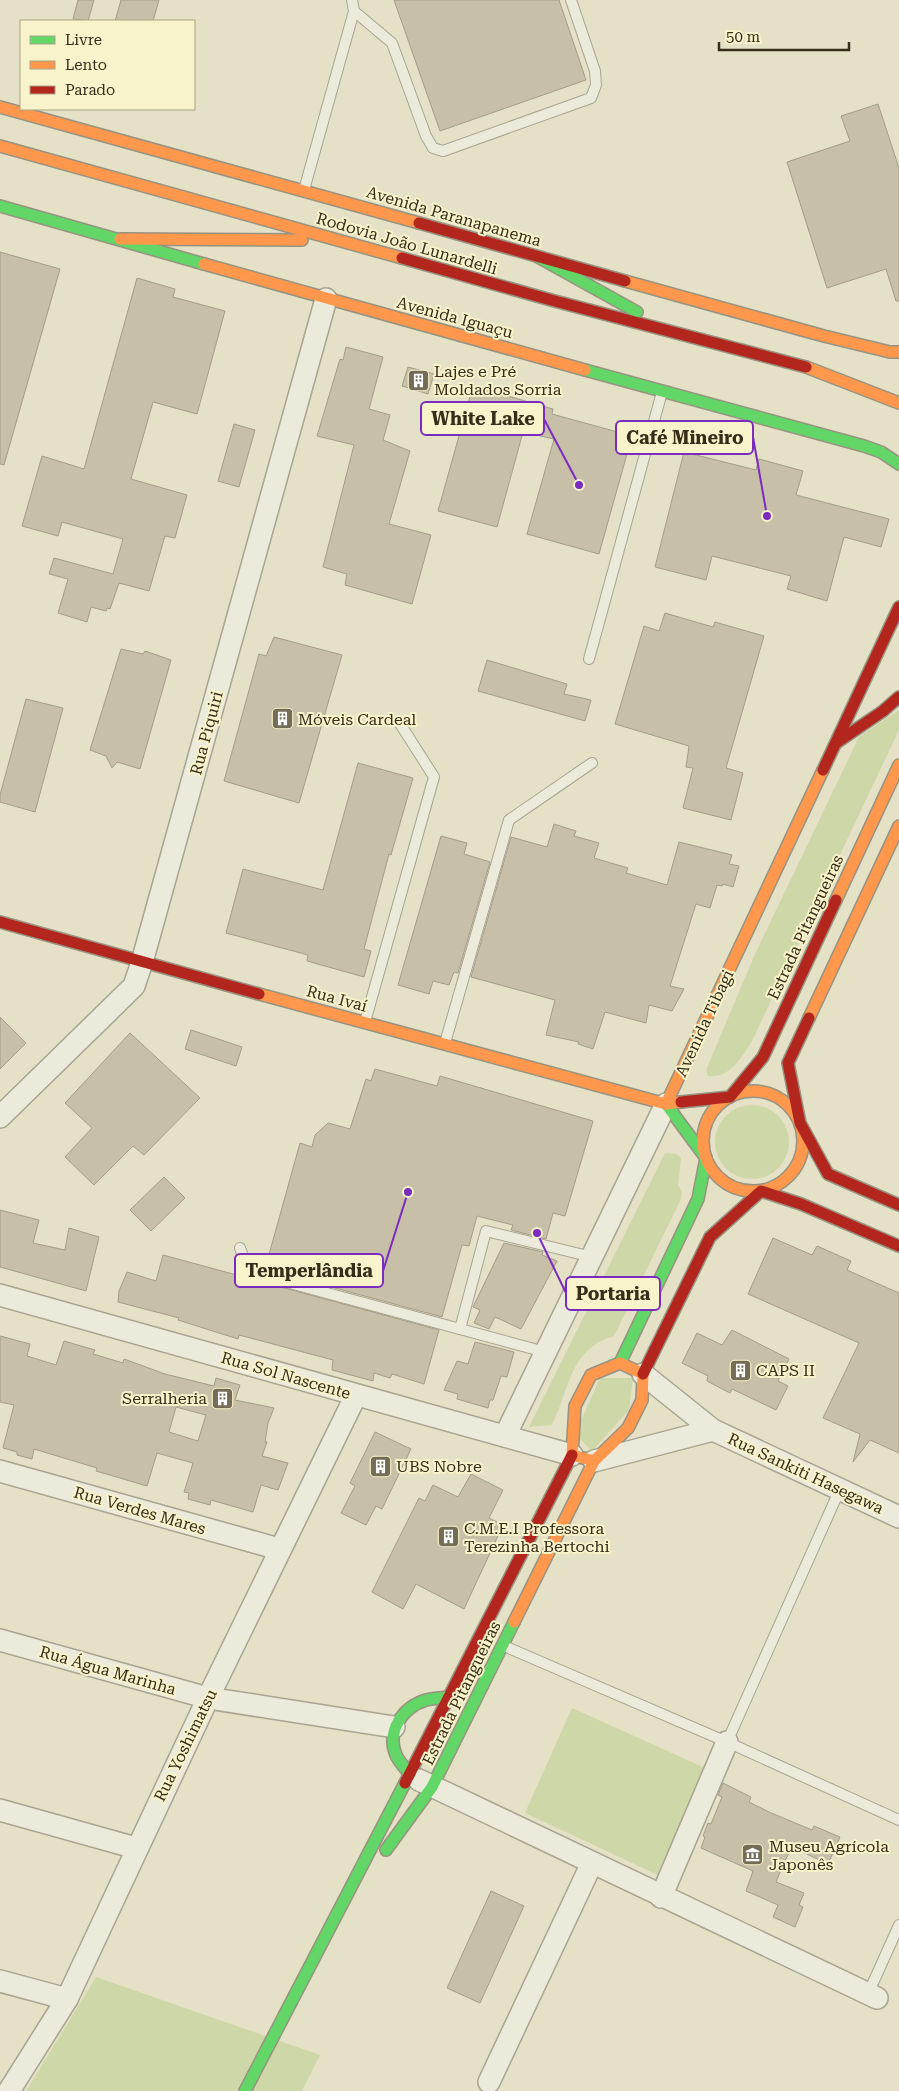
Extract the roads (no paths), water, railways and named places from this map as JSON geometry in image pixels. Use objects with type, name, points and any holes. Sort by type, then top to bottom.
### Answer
[{"type":"main road","name":"Avenida Paranapanema","points":[[0,107],[824,336],[890,352],[899,352]]},
{"type":"main road","name":"Rodovia João Lunardelli","points":[[0,146],[551,300],[806,367],[899,403]]},
{"type":"main road","name":"Avenida Iguaçu","points":[[0,206],[326,299],[864,446],[881,452],[899,464]]},
{"type":"main road","points":[[120,239],[338,240]]},
{"type":"main road","points":[[538,257],[671,331]]},
{"type":"main road","name":"Rodovia João Lunardelli","points":[[806,367],[865,376]]},
{"type":"main road","name":"Avenida Tibagi","points":[[666,1104],[899,607]]},
{"type":"main road","points":[[836,743],[883,711],[899,697]]},
{"type":"main road","name":"Estrada Pitangueiras","points":[[730,1097],[763,1057],[899,765]]},
{"type":"main road","points":[[666,1104],[706,1158],[715,1175],[723,1182],[741,1190],[761,1191],[771,1189],[788,1178],[799,1162],[804,1143],[788,1063],[899,826]]},
{"type":"main road","name":"Rua Ivaí","points":[[0,922],[666,1104],[730,1097]]},
{"type":"main road","points":[[594,1461],[572,1455],[576,1406],[591,1375],[620,1363],[698,1199],[706,1158],[703,1137],[709,1118],[718,1106],[730,1097],[750,1091],[771,1094],[789,1106],[828,1174],[899,1205]]},
{"type":"main road","points":[[761,1191],[801,1204],[899,1246]]},
{"type":"main road","points":[[620,1363],[642,1374],[710,1237],[761,1191]]},
{"type":"main road","name":"Estrada Pitangueiras","points":[[332,1924],[432,1787],[594,1461],[628,1428],[642,1400],[642,1374]]},
{"type":"main road","name":"Estrada Pitangueiras","points":[[245,2091],[450,1697],[572,1455]]},
{"type":"main road","points":[[410,1774],[400,1762],[396,1753],[393,1740],[394,1727],[402,1714],[419,1702],[428,1699],[450,1697]]},
{"type":"street","name":"Rua Piquiri","points":[[0,1117],[134,986],[326,299]]},
{"type":"street","name":"Avenida Tibagi","points":[[505,1436],[666,1104]]},
{"type":"street","name":"Rua Sol Nascente","points":[[0,1295],[572,1455]]},
{"type":"street","name":"Rua Sankiti Hasegawa","points":[[642,1374],[713,1430],[899,1517]]},
{"type":"street","name":"Rua Yoshimatsu","points":[[9,2091],[67,1999],[136,1848],[356,1395]]},
{"type":"street","name":"Rua Sankiti Hasegawa","points":[[594,1461],[713,1430]]},
{"type":"street","name":"Rua Verdes Mares","points":[[0,1471],[280,1550]]},
{"type":"street","name":"Rua Água Marinha","points":[[0,1640],[208,1698],[394,1727]]},
{"type":"street","points":[[661,1897],[726,1742]]},
{"type":"street","points":[[410,1774],[432,1787],[872,1996]]},
{"type":"street","points":[[0,1810],[136,1848]]},
{"type":"street","points":[[489,2082],[592,1863]]},
{"type":"street","points":[[0,1981],[67,1999]]},
{"type":"lane","points":[[304,190],[354,11],[352,0]]},
{"type":"lane","points":[[354,11],[392,43],[426,136],[433,148],[443,151],[591,98],[596,85],[596,71],[571,0]]},
{"type":"lane","points":[[589,658],[662,391]]},
{"type":"lane","points":[[365,1023],[434,777],[399,722]]},
{"type":"lane","points":[[444,1044],[509,820],[592,763]]},
{"type":"lane","points":[[460,1329],[486,1231],[592,1257]]},
{"type":"lane","points":[[240,1248],[249,1272],[545,1352]]},
{"type":"lane","points":[[726,1742],[840,1489]]},
{"type":"lane","points":[[503,1645],[899,1820]]},
{"type":"lane","points":[[872,1996],[899,1925]]},
{"type":"place","name":"Lajes e Pré Moldados Sorria","points":[[418,380]]},
{"type":"place","name":"White Lake","points":[[579,485]]},
{"type":"place","name":"Café Mineiro","points":[[767,516]]},
{"type":"place","name":"Móveis Cardeal","points":[[282,719]]},
{"type":"place","name":"Temperlândia","points":[[408,1192]]},
{"type":"place","name":"Portaria","points":[[537,1233]]},
{"type":"place","name":"CAPS II","points":[[740,1370]]},
{"type":"place","name":"Serralheria","points":[[223,1398]]},
{"type":"place","name":"UBS Nobre","points":[[380,1466]]},
{"type":"place","name":"C.M.E.I Professora Terezinha Bertochi","points":[[448,1537]]},
{"type":"place","name":"Museu Agrícola Japonês","points":[[753,1855]]}]
